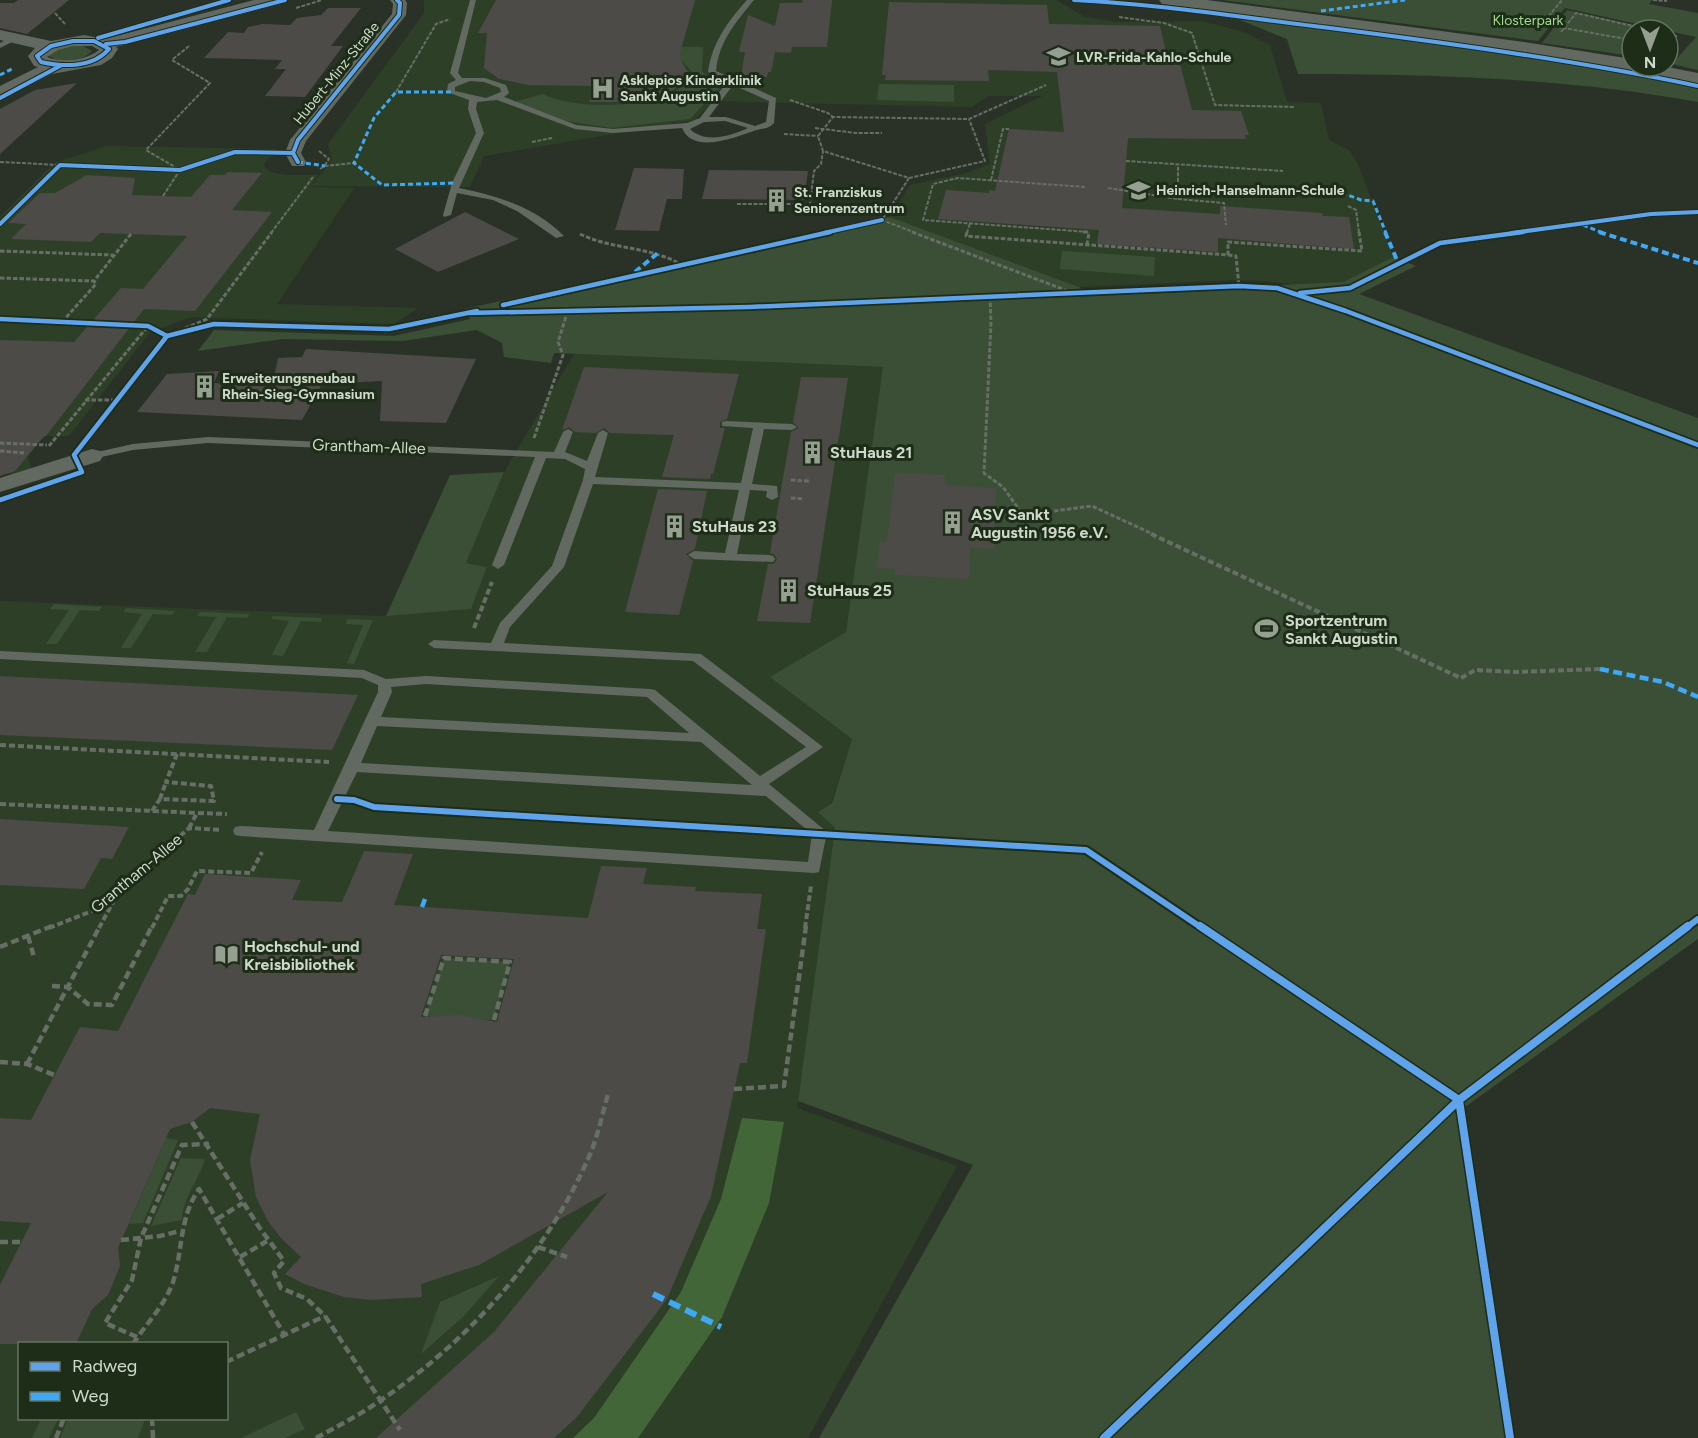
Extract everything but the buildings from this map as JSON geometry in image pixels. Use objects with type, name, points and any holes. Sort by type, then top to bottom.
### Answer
[{"type":"street","points":[[97,42],[247,0]]},
{"type":"street","points":[[9,36],[51,46],[97,42],[275,0]]},
{"type":"street","name":"Hubert-Minz-Straße","points":[[298,162],[293,153],[298,140],[399,15],[400,3],[397,0]]},
{"type":"street","points":[[1168,0],[1524,47],[1620,64]]},
{"type":"street","points":[[0,81],[38,61],[60,66],[98,59],[108,51],[97,42]]},
{"type":"street","points":[[38,61],[38,53],[51,46]]},
{"type":"street","points":[[0,94],[60,66]]},
{"type":"street","points":[[1680,75],[1698,79]]},
{"type":"street","name":"Grantham-Allee","points":[[0,485],[92,456]]},
{"type":"lane","points":[[460,81],[454,73],[473,0]]},
{"type":"lane","points":[[688,125],[686,129],[692,136],[714,139],[738,137],[770,123],[773,100],[712,72],[712,58],[727,29],[752,0]]},
{"type":"lane","points":[[0,46],[9,36]]},
{"type":"lane","points":[[500,98],[505,93],[503,87],[484,80],[460,81],[451,86],[452,92],[473,100],[500,98],[518,108],[575,127],[613,131],[688,125],[703,120],[736,121],[760,128]]},
{"type":"lane","points":[[703,120],[731,82]]},
{"type":"lane","points":[[447,215],[454,190],[480,134],[472,109],[473,100]]},
{"type":"lane","points":[[454,190],[504,202],[520,209],[559,236]]},
{"type":"lane","points":[[726,424],[792,427]]},
{"type":"lane","points":[[730,557],[759,426]]},
{"type":"lane","points":[[558,455],[568,432]]},
{"type":"lane","points":[[496,647],[504,626],[558,567],[590,480],[591,467],[603,433]]},
{"type":"lane","name":"Grantham-Allee","points":[[92,456],[133,447],[208,440],[558,455],[567,456],[591,467]]},
{"type":"lane","points":[[498,565],[542,454]]},
{"type":"lane","points":[[590,480],[773,488]]},
{"type":"lane","points":[[694,555],[769,559]]},
{"type":"lane","points":[[352,767],[764,787],[816,747],[696,657],[434,644]]},
{"type":"lane","points":[[0,655],[364,674],[384,683],[426,680],[650,693],[820,832],[814,868],[240,831]]},
{"type":"lane","points":[[319,836],[385,692],[384,683]]},
{"type":"lane","points":[[372,721],[704,738]]},
{"type":"path","points":[[291,9],[322,0]]},
{"type":"path","points":[[1653,0],[1666,1]]},
{"type":"path","points":[[396,92],[436,24],[470,11]]},
{"type":"path","points":[[55,13],[65,24]]},
{"type":"path","points":[[1558,35],[1576,13],[1620,23]]},
{"type":"path","points":[[1119,17],[1164,23],[1192,33],[1215,105],[1294,107]]},
{"type":"path","points":[[1541,24],[1620,38]]},
{"type":"path","points":[[163,196],[180,170],[146,150],[210,83],[172,60],[190,44]]},
{"type":"path","points":[[784,98],[828,113],[833,117],[969,119],[1046,85]]},
{"type":"path","points":[[737,204],[810,204],[814,171],[821,164],[823,151],[818,136],[833,117]]},
{"type":"path","points":[[823,151],[909,178],[985,161],[969,119]]},
{"type":"path","points":[[760,128],[773,133],[818,136]]},
{"type":"path","points":[[815,128],[856,133],[882,133]]},
{"type":"path","points":[[991,180],[1003,129],[1008,129]]},
{"type":"path","points":[[1126,161],[1283,171]]},
{"type":"path","points":[[0,162],[60,165]]},
{"type":"path","points":[[325,166],[354,163]]},
{"type":"path","points":[[1178,165],[1178,199]]},
{"type":"path","points":[[909,178],[882,220],[1073,293]]},
{"type":"path","points":[[1086,187],[958,178],[933,184],[923,220],[1089,231],[1087,245]]},
{"type":"path","points":[[167,336],[207,319],[306,186]]},
{"type":"path","points":[[1108,188],[1178,199],[1224,203],[1226,225]]},
{"type":"path","points":[[1228,255],[1228,241],[1362,251],[1356,210],[1348,206]]},
{"type":"path","points":[[970,223],[966,236],[1236,256],[1239,286]]},
{"type":"path","points":[[62,322],[96,284],[94,281],[131,234]]},
{"type":"path","points":[[0,251],[114,255]]},
{"type":"path","points":[[0,278],[94,281]]},
{"type":"path","points":[[990,296],[991,322],[984,473],[1004,487],[1023,515],[1092,506],[1461,678],[1475,670],[1516,672],[1600,669]]},
{"type":"path","points":[[529,453],[562,355],[558,342],[568,310]]},
{"type":"path","points":[[0,443],[50,445],[85,399],[148,326]]},
{"type":"path","points":[[85,399],[117,400]]},
{"type":"path","points":[[467,646],[498,565]]},
{"type":"path","points":[[0,746],[337,762]]},
{"type":"path","points":[[152,812],[160,799],[177,754]]},
{"type":"path","points":[[160,799],[214,801],[211,786],[166,782]]},
{"type":"path","points":[[0,804],[197,813]]},
{"type":"path","points":[[52,986],[68,987],[88,1004],[112,1005],[168,896],[181,896],[188,889],[197,871],[251,873],[271,832]]},
{"type":"path","points":[[734,1089],[784,1086],[814,868]]},
{"type":"path","points":[[27,1064],[119,891]]},
{"type":"path","points":[[28,936],[34,957]]},
{"type":"path","points":[[425,1016],[444,958],[510,962],[494,1020]]},
{"type":"path","points":[[0,1062],[27,1064],[54,1075]]},
{"type":"path","points":[[316,1438],[382,1400],[435,1358],[493,1303],[538,1246],[570,1197],[588,1159],[608,1094]]},
{"type":"path","points":[[192,1122],[210,1144],[267,1241],[284,1261],[274,1273],[281,1288],[307,1299],[325,1316],[400,1430]]},
{"type":"path","points":[[137,1336],[105,1323],[132,1280],[141,1238],[182,1145],[210,1144]]},
{"type":"path","points":[[134,1342],[156,1313],[172,1284],[179,1257],[180,1231],[189,1202],[200,1189],[285,1336]]},
{"type":"path","points":[[217,1219],[243,1203]]},
{"type":"path","points":[[121,1240],[180,1231]]},
{"type":"path","points":[[240,1257],[267,1241]]},
{"type":"path","points":[[0,1242],[21,1242]]},
{"type":"path","points":[[538,1246],[567,1257]]},
{"type":"path","points":[[228,1361],[325,1316]]},
{"type":"path","points":[[56,1438],[64,1420]]},
{"type":"path","points":[[152,1420],[153,1438]]},
{"type":"shaded area","points":[[424,0],[1056,0],[1085,17],[1115,22],[1201,21],[1241,31],[1270,45],[1287,102],[1321,103],[1329,140],[1349,150],[1357,162],[1393,257],[1343,282],[1304,286],[1238,280],[1079,287],[890,217],[910,185],[966,173],[990,164],[985,124],[1043,96],[988,96],[972,107],[713,101],[695,120],[484,156],[470,187],[311,186],[332,160],[328,144],[424,13]]},
{"type":"shaded area","points":[[107,146],[277,149],[263,165],[270,172],[285,175],[318,175],[310,187],[354,188],[277,304],[418,308],[394,324],[192,317],[150,332],[69,436],[46,436],[28,456],[31,469],[16,474],[0,473],[0,217],[54,163]]},
{"type":"shaded area","points":[[574,354],[884,367],[846,632],[771,677],[852,739],[831,803],[818,812],[835,828],[797,1108],[957,1166],[808,1438],[0,1438],[0,601],[379,616],[471,609],[487,567],[466,563],[504,472]]},
{"type":"shaded area","points":[[742,1118],[784,1122],[769,1203],[722,1317],[638,1438],[573,1438],[594,1418],[681,1292],[721,1199]]},
{"type":"green space","name":"Klosterpark","points":[[1222,0],[1652,0],[1649,4],[1698,13],[1698,70],[1680,66],[1680,55],[1696,37],[1680,33],[1680,18],[1620,18],[1620,20],[1565,8],[1538,41]]},
{"type":"green space","points":[[1567,10],[1620,22],[1620,54],[1542,43]]},
{"type":"green space","points":[[1240,20],[1358,33],[1620,72],[1620,78],[1652,78],[1698,87],[1698,102],[1599,88],[1499,79],[1298,74],[1287,39]]},
{"type":"green space","points":[[68,46],[83,46],[92,51],[83,58],[71,61],[54,59],[49,56],[52,52]]},
{"type":"green space","points":[[643,46],[703,47],[702,71],[710,79],[722,85],[690,119],[611,128],[560,120],[514,102],[543,94],[558,100],[600,105],[647,101],[667,95],[683,86],[693,73],[683,62]]},
{"type":"green space","points":[[879,84],[954,85],[954,102],[877,100]]},
{"type":"green space","points":[[890,217],[1079,287],[1087,294],[1343,282],[1393,257],[1416,266],[1359,294],[1698,418],[1698,939],[1465,1107],[1515,1438],[819,1438],[973,1165],[798,1101],[835,828],[818,812],[832,803],[852,739],[770,677],[846,632],[883,367],[554,353],[551,363],[504,357],[502,343],[477,330],[403,341],[282,339],[198,351],[214,330],[394,336],[470,319],[464,309]]},
{"type":"green space","points":[[1062,251],[1155,257],[1154,276],[1060,269]]},
{"type":"green space","points":[[504,472],[466,563],[487,567],[471,609],[386,616],[450,475]]},
{"type":"green space","points":[[54,604],[102,607],[99,611],[80,610],[57,644],[46,644],[69,610],[50,609]]},
{"type":"green space","points":[[126,608],[175,611],[172,615],[153,614],[131,648],[121,648],[142,614],[123,612]]},
{"type":"green space","points":[[200,612],[249,614],[247,618],[227,617],[207,652],[195,652],[216,617],[197,616]]},
{"type":"green space","points":[[273,616],[322,618],[321,622],[301,621],[283,656],[272,655],[289,621],[271,619]]},
{"type":"green space","points":[[347,619],[373,620],[354,664],[347,663],[363,625],[346,624]]},
{"type":"green space","points":[[444,958],[510,962],[494,1020],[425,1016]]},
{"type":"green space","points":[[166,1138],[178,1140],[143,1223],[129,1224]]},
{"type":"green space","points":[[181,1158],[205,1159],[188,1197],[182,1220],[151,1226]]},
{"type":"green space","points":[[499,1276],[464,1316],[421,1354],[440,1302]]},
{"type":"green space","points":[[296,1412],[305,1429],[285,1438],[241,1438]]},
{"type":"green space","points":[[41,1420],[58,1420],[49,1438],[32,1438]]},
{"type":"green space","points":[[67,1420],[145,1420],[138,1438],[60,1438]]},
{"type":"marked path","points":[[1321,11],[1405,0]]},
{"type":"marked path","points":[[0,75],[14,68]]},
{"type":"marked path","points":[[451,92],[396,92],[374,118],[354,163],[382,185],[456,183]]},
{"type":"marked path","points":[[298,162],[325,166]]},
{"type":"marked path","points":[[1327,187],[1361,200],[1373,201],[1399,265]]},
{"type":"marked path","points":[[1583,225],[1615,238],[1698,263]]},
{"type":"marked path","points":[[635,272],[659,252]]},
{"type":"marked path","points":[[1600,669],[1638,675],[1663,682],[1698,697]]},
{"type":"marked path","points":[[422,907],[425,899]]},
{"type":"marked path","points":[[653,1294],[721,1327]]},
{"type":"cycle path","points":[[98,38],[229,0]]},
{"type":"cycle path","points":[[106,44],[125,42],[285,0]]},
{"type":"cycle path","points":[[298,162],[293,153],[298,140],[399,15],[400,3],[397,0]]},
{"type":"cycle path","points":[[1074,0],[1131,3],[1461,45],[1620,70],[1698,86]]},
{"type":"cycle path","points":[[0,98],[60,66],[93,61],[103,56],[109,49],[94,41],[73,41],[51,46],[37,56],[41,62],[60,66]]},
{"type":"cycle path","points":[[0,224],[60,165],[180,170],[235,152],[293,153]]},
{"type":"cycle path","points":[[1300,293],[1350,288],[1440,243],[1651,214],[1698,212]]},
{"type":"cycle path","points":[[503,305],[882,220]]},
{"type":"cycle path","points":[[468,313],[749,307],[1239,286],[1277,288],[1346,311],[1698,445]]},
{"type":"cycle path","points":[[0,319],[148,326],[167,336],[214,324],[389,329],[477,311]]},
{"type":"cycle path","points":[[0,500],[82,472],[74,455],[167,336]]},
{"type":"cycle path","points":[[337,799],[354,800],[374,807],[1086,850],[1459,1100],[1510,1438]]},
{"type":"cycle path","points":[[1104,1438],[1459,1100],[1698,919]]},
{"type":"place","name":"LVR-Frida-Kahlo-Schule","points":[[1058,57]]},
{"type":"place","name":"Asklepios Kinderklinik Sankt Augustin","points":[[602,88]]},
{"type":"place","name":"Heinrich-Hanselmann-Schule","points":[[1138,190]]},
{"type":"place","name":"St. Franziskus Seniorenzentrum","points":[[776,200]]},
{"type":"place","name":"Erweiterungsneubau Rhein-Sieg-Gymnasium","points":[[204,386]]},
{"type":"place","name":"StuHaus 21","points":[[812,452]]},
{"type":"place","name":"ASV Sankt Augustin 1956 e.V.","points":[[953,523]]},
{"type":"place","name":"StuHaus 23","points":[[674,526]]},
{"type":"place","name":"StuHaus 25","points":[[789,590]]},
{"type":"place","name":"Sportzentrum Sankt Augustin","points":[[1267,629]]},
{"type":"place","name":"Hochschul- und Kreisbibliothek","points":[[226,955]]}]
